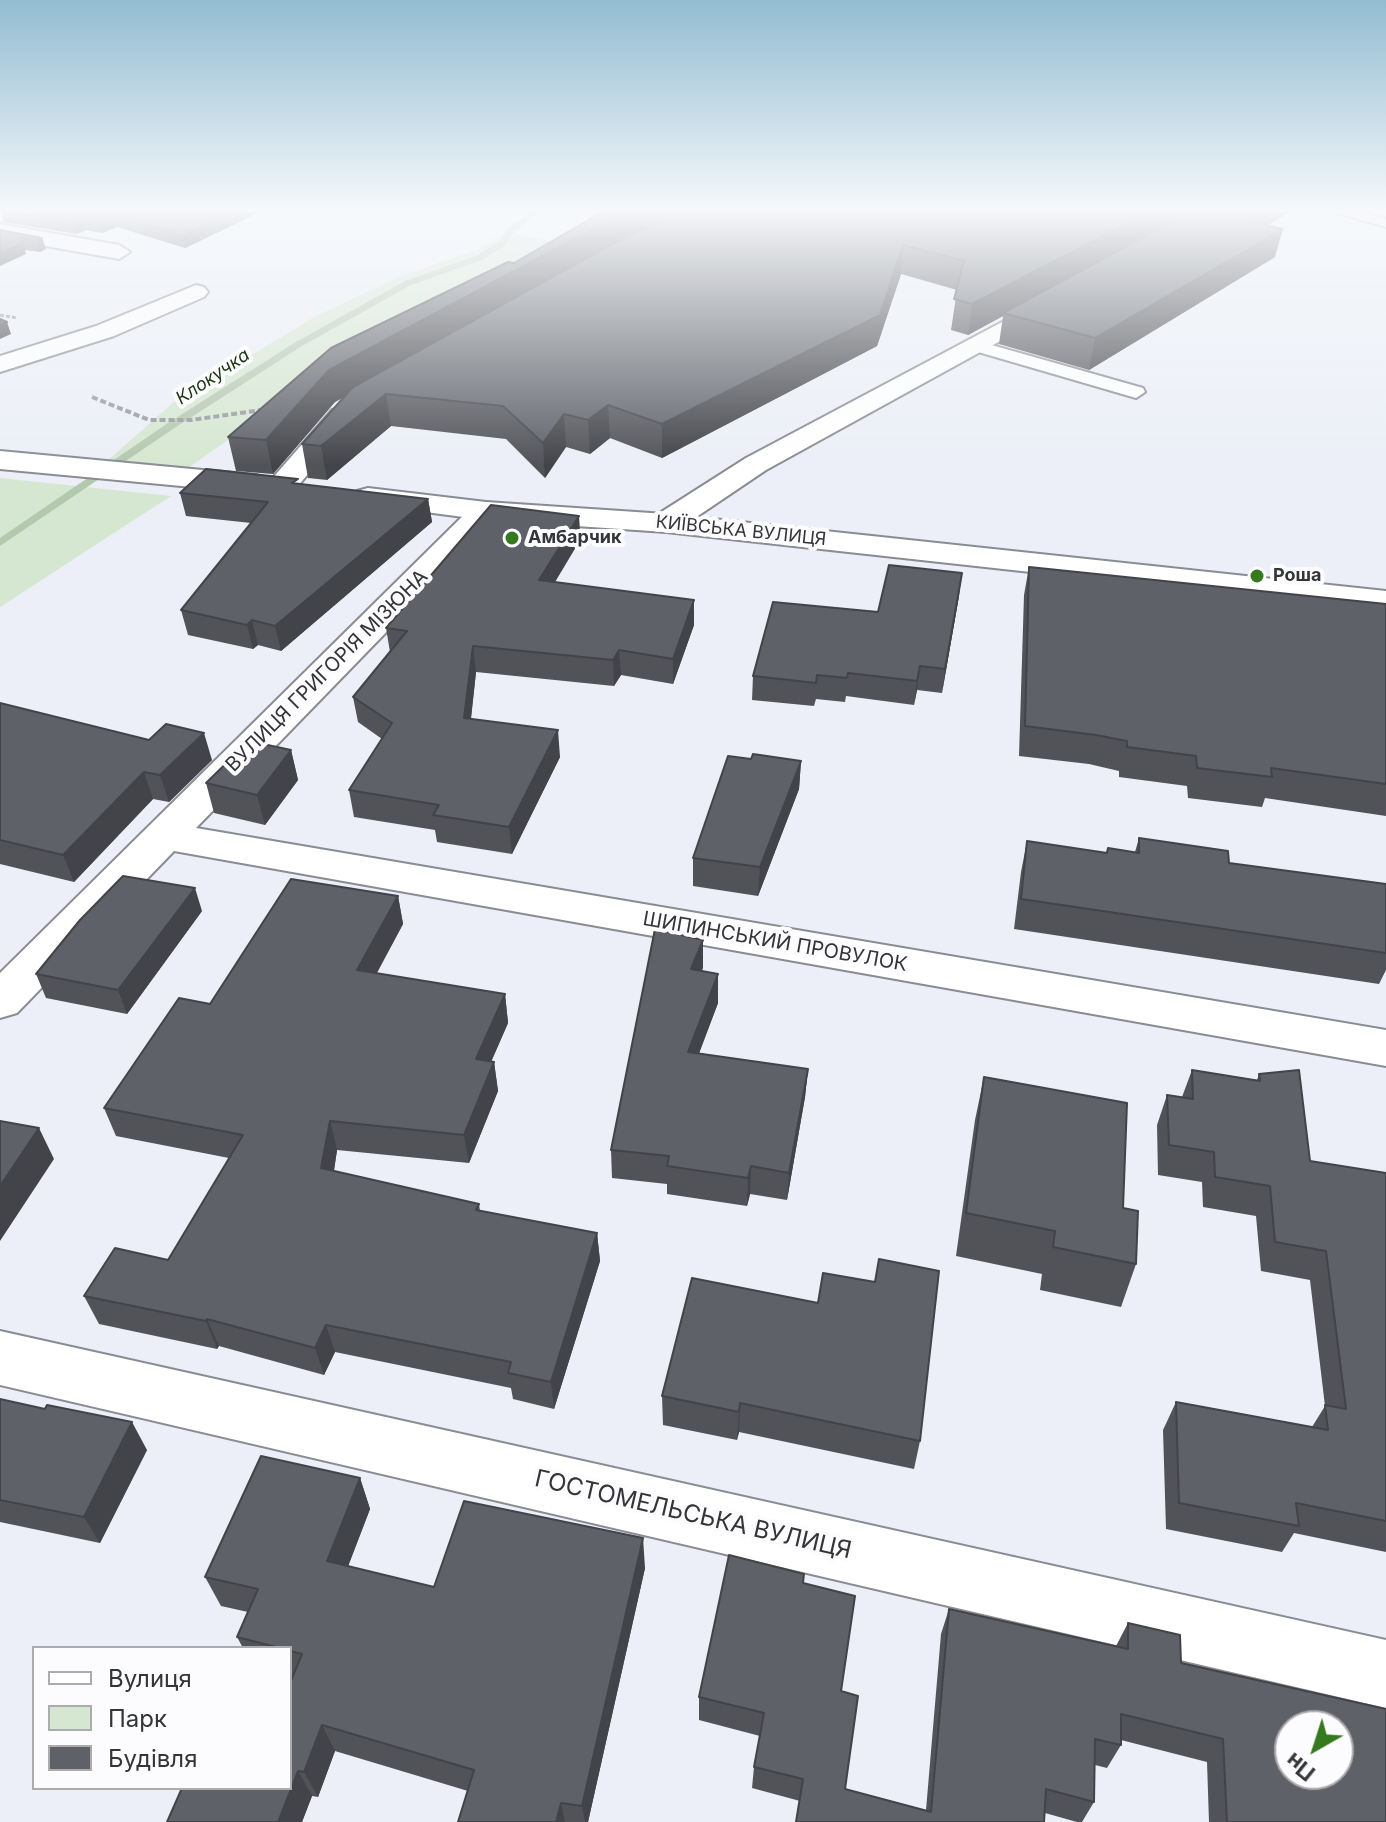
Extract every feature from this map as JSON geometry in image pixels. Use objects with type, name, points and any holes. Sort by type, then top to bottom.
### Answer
[{"type":"street","points":[[0,364],[105,331],[187,296]]},
{"type":"street","points":[[666,523],[756,464],[1065,296]]},
{"type":"street","points":[[313,491],[351,408]]},
{"type":"street","name":"КИЇВСЬКА ВУЛИЦЯ","points":[[0,460],[486,511],[666,523],[1386,601]]},
{"type":"street","name":"ВУЛИЦЯ ГРИГОРІЯ МІЗЮНА","points":[[0,1001],[486,511]]},
{"type":"street","name":"ШИПИНСЬКИЙ ПРОВУЛОК","points":[[164,836],[1386,1048]]},
{"type":"street","name":"ГОСТОМЕЛЬСЬКА ВУЛИЦЯ","points":[[0,1358],[1386,1674]]},
{"type":"lane","points":[[974,345],[1136,392]]},
{"type":"path","points":[[92,397],[149,420],[185,421],[292,405],[351,408]]},
{"type":"green space","points":[[358,296],[492,296],[302,388],[178,475],[106,462],[175,401],[316,316]]},
{"type":"green space","points":[[0,478],[171,496],[0,607]]},
{"type":"building","points":[[438,296],[467,296],[329,370],[266,440],[228,437],[331,348]]},
{"type":"building","points":[[518,296],[886,296],[880,315],[662,424],[608,405],[588,420],[564,414],[543,443],[503,406],[386,394],[321,446],[302,444],[353,387]]},
{"type":"building","points":[[955,296],[987,296],[972,304],[954,299]]},
{"type":"building","points":[[1034,296],[1167,296],[1095,338],[1003,313]]},
{"type":"building","points":[[206,469],[298,479],[292,483],[428,499],[275,626],[252,620],[247,625],[181,610],[268,502],[180,493]]},
{"type":"building","points":[[491,505],[579,516],[539,580],[694,600],[673,659],[619,650],[613,660],[473,646],[464,718],[558,730],[509,827],[433,815],[439,805],[349,790],[392,723],[353,697],[407,631],[386,628]]},
{"type":"building","points":[[889,565],[962,573],[945,669],[920,666],[917,681],[848,673],[847,678],[817,675],[816,683],[753,676],[773,602],[878,612]]},
{"type":"building","points":[[1029,567],[1386,604],[1386,784],[1271,768],[1272,777],[1197,768],[1196,756],[1127,747],[1127,741],[1096,735],[1025,726]]},
{"type":"building","points":[[0,703],[149,740],[166,724],[204,733],[160,775],[144,772],[63,855],[0,840]]},
{"type":"building","points":[[249,741],[291,750],[257,795],[206,783]]},
{"type":"building","points":[[753,754],[801,761],[760,867],[693,858],[728,756],[751,759]]},
{"type":"building","points":[[1139,838],[1228,851],[1229,863],[1386,884],[1386,953],[1021,899],[1027,841],[1107,853],[1108,848],[1139,853]]},
{"type":"building","points":[[123,876],[195,888],[118,990],[36,974],[80,920]]},
{"type":"building","points":[[291,879],[398,896],[357,970],[505,994],[476,1059],[494,1062],[464,1135],[330,1121],[321,1168],[479,1204],[476,1210],[597,1233],[551,1382],[508,1373],[511,1362],[326,1325],[315,1348],[207,1319],[84,1296],[115,1248],[168,1260],[243,1135],[104,1108],[179,998],[210,1004]]},
{"type":"building","points":[[655,929],[703,940],[691,969],[718,974],[688,1052],[808,1069],[789,1173],[751,1166],[748,1178],[667,1166],[669,1156],[611,1150]]},
{"type":"building","points":[[1192,1070],[1260,1081],[1259,1074],[1299,1070],[1310,1161],[1386,1173],[1386,1521],[1296,1503],[1299,1526],[1179,1503],[1176,1402],[1328,1430],[1325,1405],[1346,1409],[1326,1251],[1275,1242],[1270,1186],[1215,1177],[1214,1152],[1169,1145],[1167,1095],[1193,1099]]},
{"type":"building","points":[[984,1077],[1127,1103],[1123,1208],[1138,1211],[1136,1264],[1053,1247],[1055,1231],[966,1213]]},
{"type":"building","points":[[0,1121],[39,1128],[0,1186]]},
{"type":"building","points":[[879,1259],[939,1271],[920,1441],[740,1403],[739,1412],[662,1396],[692,1278],[818,1303],[823,1273],[875,1282]]},
{"type":"building","points":[[0,1399],[132,1422],[84,1517],[0,1500]]},
{"type":"building","points":[[261,1456],[360,1478],[327,1561],[434,1587],[464,1501],[643,1538],[582,1806],[561,1803],[556,1822],[458,1822],[474,1770],[322,1725],[304,1772],[298,1771],[292,1786],[292,1678],[302,1654],[292,1652],[292,1646],[272,1646],[237,1637],[258,1589],[205,1577]]},
{"type":"building","points":[[729,1555],[804,1574],[803,1583],[855,1596],[841,1691],[858,1696],[845,1789],[931,1812],[949,1609],[1128,1649],[1128,1623],[1180,1635],[1181,1663],[1386,1709],[1386,1822],[1227,1822],[1223,1739],[1121,1714],[1121,1745],[1095,1739],[1094,1802],[1046,1789],[1044,1822],[796,1822],[803,1779],[754,1767],[764,1713],[699,1697]]},
{"type":"building","points":[[181,1790],[291,1790],[278,1822],[167,1822]]},
{"type":"waterway","name":"Клокучка","points":[[0,543],[172,425],[299,344],[385,296]]},
{"type":"place","name":"Амбарчик","points":[[512,538]]},
{"type":"place","name":"Роша","points":[[1257,576]]}]
